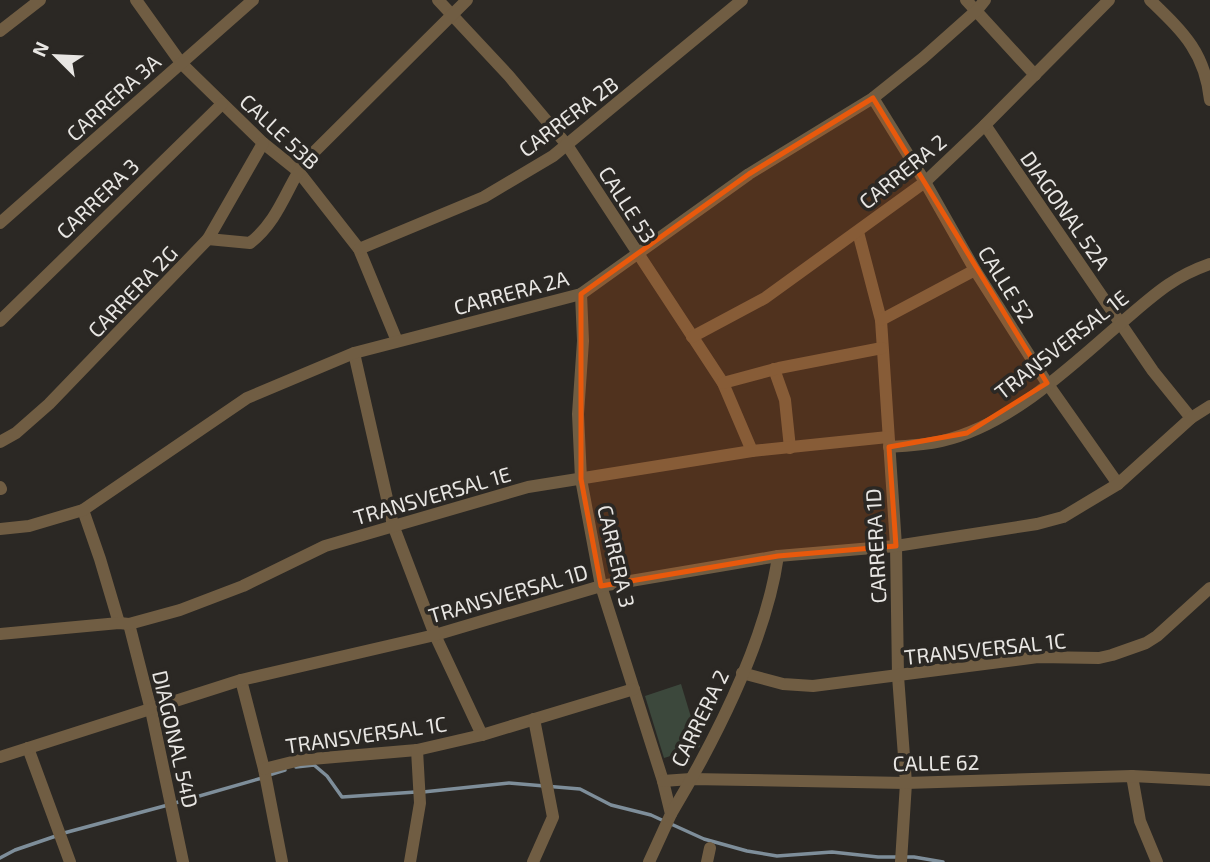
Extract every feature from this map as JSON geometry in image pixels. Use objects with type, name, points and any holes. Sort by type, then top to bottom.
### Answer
[{"type":"street","points":[[0,30],[40,0]]},
{"type":"street","name":"CALLE 53B","points":[[136,0],[181,63],[263,142],[298,171],[359,249],[397,341]]},
{"type":"street","name":"CARRERA 3A","points":[[0,223],[253,0]]},
{"type":"street","name":"CALLE 53","points":[[438,0],[509,76],[566,145],[723,383],[752,451]]},
{"type":"street","points":[[208,239],[250,243],[260,236],[289,193],[298,171],[321,144],[467,0]]},
{"type":"street","name":"CARRERA 2B","points":[[359,249],[484,197],[553,156],[742,0]]},
{"type":"street","points":[[967,0],[981,5],[1035,75]]},
{"type":"street","name":"CARRERA 2","points":[[692,337],[765,298],[925,182],[1109,0]]},
{"type":"street","points":[[1150,0],[1198,52],[1209,76],[1210,100]]},
{"type":"street","name":"CARRERA 2A","points":[[0,529],[29,526],[83,510],[247,398],[354,353],[581,294],[749,174],[873,98],[923,58],[981,5]]},
{"type":"street","name":"CALLE 52","points":[[873,98],[975,270],[1047,383],[1118,484]]},
{"type":"street","name":"CARRERA 3","points":[[0,321],[222,104]]},
{"type":"street","name":"DIAGONAL 52A","points":[[985,125],[1153,371],[1191,418]]},
{"type":"street","name":"CARRERA 2G","points":[[0,442],[16,433],[49,404],[208,239],[263,142]]},
{"type":"street","name":"CARRERA 1D","points":[[858,232],[881,320],[896,546],[898,676],[906,783],[901,859]]},
{"type":"street","name":"TRANSVERSAL 1E","points":[[0,634],[124,624],[180,610],[243,586],[325,547],[528,487],[752,451],[943,441],[967,433],[1007,413],[1155,293],[1185,273],[1210,264]]},
{"type":"street","points":[[881,320],[975,270]]},
{"type":"street","name":"CARRERA 3","points":[[581,294],[583,341],[578,414],[581,479],[601,586],[663,778],[668,820]]},
{"type":"street","points":[[723,383],[774,369],[882,348]]},
{"type":"street","points":[[354,353],[393,525],[435,635],[481,735]]},
{"type":"street","points":[[774,369],[785,400],[790,448]]},
{"type":"street","name":"TRANSVERSAL 1D","points":[[0,757],[241,680],[435,635],[601,586],[778,556],[896,546],[1037,524],[1063,517],[1118,484],[1191,418],[1210,406]]},
{"type":"street","name":"DIAGONAL 54D","points":[[83,510],[124,624],[151,710],[183,862]]},
{"type":"street","name":"CARRERA 2","points":[[649,862],[742,673],[769,602],[778,556]]},
{"type":"street","name":"TRANSVERSAL 1C","points":[[742,673],[802,686],[1038,657],[1112,655],[1146,643],[1157,636],[1210,588]]},
{"type":"street","points":[[241,680],[265,775],[282,862]]},
{"type":"street","name":"TRANSVERSAL 1C","points":[[265,775],[300,760],[417,750],[481,735],[635,689]]},
{"type":"street","points":[[533,862],[553,817],[534,719]]},
{"type":"street","points":[[29,748],[70,862]]},
{"type":"street","points":[[410,862],[420,803],[417,750]]},
{"type":"street","points":[[1132,776],[1140,821],[1157,862]]},
{"type":"street","name":"CALLE 62","points":[[663,778],[906,783],[1132,776],[1210,780]]},
{"type":"street","points":[[707,862],[710,848]]},
{"type":"highlighted area","points":[[873,98],[1047,383],[967,433],[889,447],[896,546],[778,556],[601,586],[581,479],[581,294],[749,174]]},
{"type":"green space","points":[[681,684],[700,747],[664,758],[645,696]]},
{"type":"waterway","points":[[296,767],[314,765],[327,776],[342,797],[416,792]]},
{"type":"waterway","points":[[269,775],[285,770]]},
{"type":"waterway","points":[[175,803],[262,778]]},
{"type":"waterway","points":[[423,792],[509,783],[580,789],[611,805],[664,821]]},
{"type":"waterway","points":[[64,833],[168,805]]},
{"type":"waterway","points":[[671,824],[704,839],[777,856],[832,852],[878,857],[914,857],[943,862]]},
{"type":"waterway","points":[[0,858],[56,836]]}]
